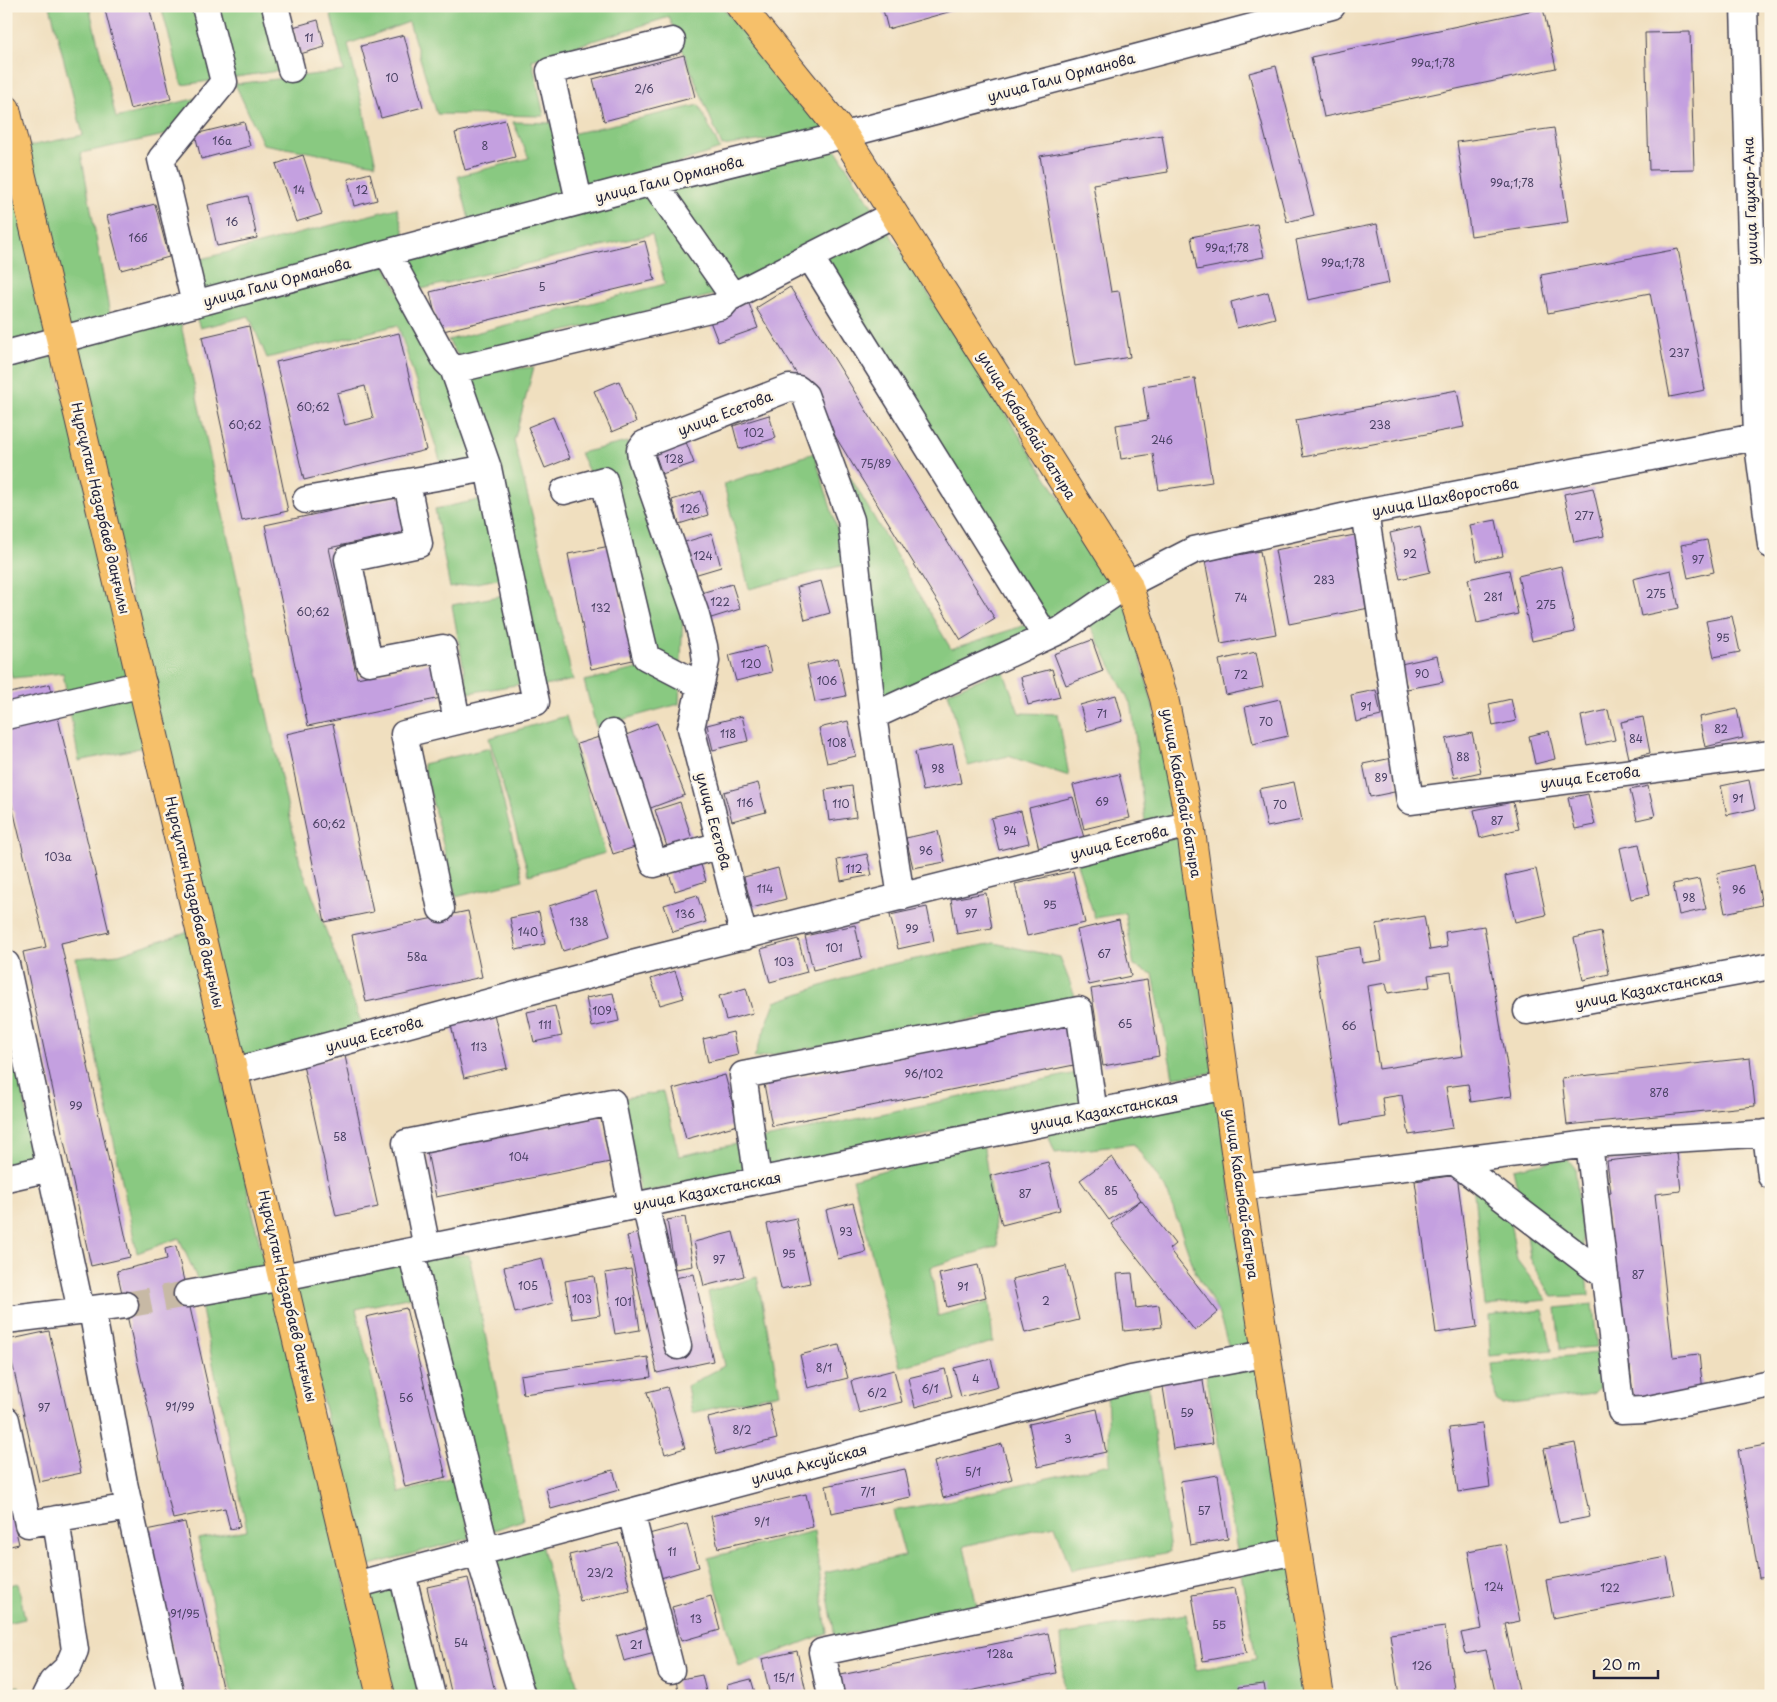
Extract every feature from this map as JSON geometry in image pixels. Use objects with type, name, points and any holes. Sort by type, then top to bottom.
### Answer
[{"type":"main road","name":"улица Кабанбай-батыра","points":[[740,6],[844,135],[1128,584],[1164,698],[1190,824],[1240,1188],[1295,1551],[1320,1696]]},
{"type":"main road","name":"Нұрсұлтан Назарбаев даңғылы","points":[[8,125],[62,340],[381,1696]]},
{"type":"street","points":[[195,304],[160,159],[224,82],[205,6]]},
{"type":"street","points":[[275,6],[290,69]]},
{"type":"street","name":"улица Гали Орманова","points":[[6,354],[653,182],[844,135],[1332,6]]},
{"type":"street","name":"улица Гаухар-Ана","points":[[1744,6],[1771,545]]},
{"type":"street","points":[[580,202],[550,71],[672,41]]},
{"type":"street","points":[[653,182],[728,289],[729,298]]},
{"type":"street","points":[[453,368],[462,368],[722,306],[729,298],[894,214]]},
{"type":"street","points":[[387,253],[446,361],[453,368],[488,468],[536,702],[404,734],[441,909]]},
{"type":"street","points":[[810,257],[1046,637]]},
{"type":"street","name":"улица Есетова","points":[[744,937],[691,728],[706,661],[704,646],[695,612],[641,458],[640,450],[644,444],[789,388],[798,389],[805,395],[851,520],[873,716],[901,896]]},
{"type":"street","name":"улица Шахворостова","points":[[873,716],[1061,630],[1128,584],[1194,550],[1365,512],[1764,435]]},
{"type":"street","points":[[306,500],[488,468]]},
{"type":"street","points":[[564,492],[604,480],[646,657],[700,685]]},
{"type":"street","points":[[407,483],[419,544],[348,559],[368,662],[443,648],[457,721]]},
{"type":"street","name":"улица Есетова","points":[[1365,512],[1410,801],[1771,754]]},
{"type":"street","points":[[6,716],[143,684]]},
{"type":"street","points":[[612,733],[654,864],[720,845]]},
{"type":"street","name":"улица Есетова","points":[[235,1071],[607,970],[1190,824]]},
{"type":"street","points":[[6,964],[50,1168],[87,1310],[171,1696]]},
{"type":"street","name":"улица Казахстанская","points":[[1527,1011],[1771,966]]},
{"type":"street","points":[[758,1181],[743,1075],[1080,1010],[1094,1113]]},
{"type":"street","name":"улица Казахстанская","points":[[187,1294],[419,1250],[1226,1086]]},
{"type":"street","points":[[522,1696],[482,1551],[419,1250],[406,1143],[612,1102],[678,1346]]},
{"type":"street","points":[[1240,1188],[1589,1144],[1768,1133],[1771,1176]]},
{"type":"street","points":[[1589,1144],[1621,1411],[1644,1410],[1771,1384]]},
{"type":"street","points":[[1454,1161],[1605,1276]]},
{"type":"street","points":[[6,1178],[50,1168]]},
{"type":"street","points":[[6,1320],[125,1305]]},
{"type":"street","name":"улица Аксуйская","points":[[355,1585],[1131,1379],[1265,1354]]},
{"type":"street","points":[[6,1420],[12,1481],[28,1524],[130,1507]]},
{"type":"street","points":[[631,1512],[671,1670]]},
{"type":"street","points":[[46,1696],[52,1682],[68,1666],[75,1650],[56,1519]]},
{"type":"street","points":[[831,1696],[822,1652],[1295,1551]]},
{"type":"street","points":[[402,1573],[432,1696]]},
{"type":"green space","points":[[50,6],[89,6],[116,118],[197,98],[165,135],[81,153],[110,315],[68,332],[20,148],[83,135]]},
{"type":"green space","points":[[161,6],[275,6],[291,69],[182,85]]},
{"type":"green space","points":[[329,6],[628,6],[630,9],[633,6],[721,6],[829,131],[722,146],[669,17],[532,60],[544,116],[437,114],[409,22],[348,44],[376,164],[263,144],[235,84],[344,71]]},
{"type":"green space","points":[[699,105],[720,149],[583,195],[571,134]]},
{"type":"green space","points":[[513,122],[556,123],[573,200],[470,223],[458,176],[529,158]]},
{"type":"green space","points":[[836,150],[1111,578],[1045,622],[809,244],[736,288],[667,187]]},
{"type":"green space","points":[[6,154],[50,335],[6,341]]},
{"type":"green space","points":[[646,190],[718,294],[459,357],[448,340],[665,284],[652,234],[422,289],[399,258]]},
{"type":"green space","points":[[397,208],[406,240],[201,295],[190,262]]},
{"type":"green space","points":[[383,262],[443,375],[534,367],[514,441],[573,680],[540,687],[492,461],[445,476],[398,325],[267,358],[249,316],[200,328],[194,312]]},
{"type":"green space","points":[[179,316],[300,863],[363,1027],[240,1061],[72,345]]},
{"type":"green space","points":[[54,356],[149,746],[79,761],[63,673],[12,678],[6,652],[6,367]]},
{"type":"green space","points":[[627,442],[683,615],[679,704],[596,727],[584,681],[641,668],[615,526],[580,453]]},
{"type":"green space","points":[[831,444],[951,649],[1026,625],[1032,637],[877,708]]},
{"type":"green space","points":[[814,453],[848,564],[749,589],[724,484]]},
{"type":"green space","points":[[488,498],[503,578],[450,588],[435,509]]},
{"type":"green space","points":[[505,595],[521,684],[468,693],[452,605]]},
{"type":"green space","points":[[1124,596],[1183,819],[1145,822],[1132,707],[1090,625]]},
{"type":"green space","points":[[1003,670],[1019,713],[1058,714],[1069,776],[1008,756],[968,766],[948,692]]},
{"type":"green space","points":[[566,716],[605,853],[529,875],[489,738]]},
{"type":"green space","points":[[490,748],[523,880],[456,897],[423,764]]},
{"type":"green space","points":[[1182,836],[1213,1073],[1173,1077],[1153,974],[1134,966],[1125,913],[1095,918],[1077,864]]},
{"type":"green space","points":[[189,931],[266,1271],[198,1281],[179,1238],[137,1253],[76,958],[119,954]]},
{"type":"green space","points":[[994,943],[1060,957],[1077,1001],[754,1058],[775,1002],[877,967]]},
{"type":"green space","points":[[6,1007],[36,1158],[6,1164]]},
{"type":"green space","points":[[1081,1072],[1081,1104],[640,1193],[624,1098],[663,1092],[679,1156]]},
{"type":"green space","points":[[1219,1094],[1251,1350],[1231,1354],[1218,1312],[1195,1271],[1167,1191],[1134,1144],[1055,1153],[1046,1129]]},
{"type":"green space","points":[[983,1142],[998,1246],[931,1267],[938,1316],[989,1302],[993,1342],[900,1367],[853,1179]]},
{"type":"green space","points":[[1567,1158],[1575,1168],[1584,1253],[1520,1199],[1513,1169]]},
{"type":"green space","points":[[1473,1183],[1507,1205],[1517,1260],[1547,1300],[1485,1306]]},
{"type":"green space","points":[[1526,1226],[1587,1271],[1589,1295],[1552,1297],[1530,1258]]},
{"type":"green space","points":[[421,1255],[469,1255],[523,1520],[489,1532]]},
{"type":"green space","points":[[405,1260],[411,1297],[356,1309],[399,1493],[456,1477],[470,1538],[363,1567],[295,1286]]},
{"type":"green space","points":[[757,1277],[780,1393],[692,1413],[687,1386],[724,1366],[708,1292]]},
{"type":"green space","points":[[277,1288],[370,1696],[232,1696],[198,1539],[247,1530],[200,1300]]},
{"type":"green space","points":[[1593,1304],[1597,1347],[1560,1349],[1556,1308]]},
{"type":"green space","points":[[1543,1310],[1552,1350],[1490,1356],[1488,1316]]},
{"type":"green space","points":[[1598,1353],[1599,1388],[1593,1394],[1502,1405],[1496,1400],[1492,1364]]},
{"type":"green space","points":[[1264,1361],[1315,1696],[1106,1696],[1105,1692],[1084,1696],[1064,1696],[1061,1635],[1186,1614],[1196,1670],[1256,1659],[1206,1373]]},
{"type":"green space","points":[[1148,1386],[1170,1552],[1071,1570],[1055,1525],[964,1546],[977,1607],[835,1637],[824,1573],[905,1556],[893,1511],[942,1502],[1110,1464],[1107,1392]]},
{"type":"green space","points":[[814,1531],[827,1633],[739,1667],[708,1558]]},
{"type":"green space","points":[[541,1544],[580,1696],[527,1696],[489,1558]]},
{"type":"green space","points":[[398,1582],[426,1696],[387,1696],[361,1592]]},
{"type":"green space","points":[[18,1583],[25,1619],[6,1623],[6,1586]]},
{"type":"green space","points":[[19,1686],[21,1696],[6,1696],[6,1688]]},
{"type":"building","points":[[104,6],[149,6],[171,99],[130,109]]},
{"type":"building","points":[[882,6],[966,6],[966,7],[888,29]]},
{"type":"building","points":[[1543,8],[1556,68],[1324,117],[1311,57]]},
{"type":"building","points":[[318,20],[325,47],[300,54],[293,27]]},
{"type":"building","points":[[1690,32],[1694,169],[1649,170],[1645,33]]},
{"type":"building","points":[[404,35],[423,107],[381,118],[361,46]]},
{"type":"building","points":[[684,55],[695,97],[604,121],[593,79]]},
{"type":"building","points":[[1276,66],[1314,215],[1287,222],[1249,73]]},
{"type":"building","points":[[505,120],[515,157],[465,170],[455,133]]},
{"type":"building","points":[[244,122],[250,146],[201,159],[195,134]]},
{"type":"building","points":[[1554,128],[1568,222],[1471,236],[1457,142]]},
{"type":"building","points":[[1162,135],[1168,172],[1093,184],[1111,292],[1119,291],[1130,357],[1075,366],[1040,156]]},
{"type":"building","points":[[303,155],[322,214],[296,222],[276,164]]},
{"type":"building","points":[[370,173],[377,200],[354,206],[348,179]]},
{"type":"building","points":[[248,196],[257,238],[217,246],[208,205]]},
{"type":"building","points":[[155,204],[169,257],[121,270],[107,216]]},
{"type":"building","points":[[1257,224],[1264,257],[1197,270],[1191,237]]},
{"type":"building","points":[[1377,224],[1389,283],[1308,300],[1296,240]]},
{"type":"building","points":[[645,241],[655,280],[439,332],[430,292]]},
{"type":"building","points":[[1678,249],[1705,390],[1670,397],[1650,293],[1548,313],[1541,275]]},
{"type":"building","points":[[790,287],[995,619],[961,640],[756,308]]},
{"type":"building","points":[[1268,292],[1275,318],[1237,328],[1231,302]]},
{"type":"building","points":[[748,301],[758,328],[718,342],[708,316]]},
{"type":"building","points":[[249,326],[288,511],[242,521],[202,337]]},
{"type":"building","points":[[399,333],[426,450],[304,480],[276,362]],"holes":[[[365,386],[373,418],[345,425],[337,393]]]},
{"type":"building","points":[[1195,378],[1212,482],[1159,490],[1153,454],[1121,459],[1116,425],[1148,420],[1143,386]]},
{"type":"building","points":[[619,381],[636,422],[612,432],[594,391]]},
{"type":"building","points":[[1457,390],[1464,427],[1303,457],[1296,420]]},
{"type":"building","points":[[769,415],[776,438],[739,449],[733,426]]},
{"type":"building","points":[[553,417],[570,458],[545,468],[528,427]]},
{"type":"building","points":[[686,442],[694,463],[662,474],[655,453]]},
{"type":"building","points":[[1593,488],[1604,536],[1574,542],[1564,494]]},
{"type":"building","points":[[701,491],[708,515],[679,524],[672,500]]},
{"type":"building","points":[[400,496],[408,531],[329,548],[357,678],[434,662],[441,698],[308,726],[265,525]]},
{"type":"building","points":[[1496,520],[1503,556],[1477,561],[1470,525]]},
{"type":"building","points":[[1420,526],[1430,572],[1400,579],[1390,533]]},
{"type":"building","points":[[712,534],[721,567],[694,575],[685,542]]},
{"type":"building","points":[[1360,534],[1374,607],[1289,624],[1275,550]]},
{"type":"building","points":[[1707,540],[1714,572],[1688,578],[1681,545]]},
{"type":"building","points":[[610,546],[633,660],[591,669],[568,554]]},
{"type":"building","points":[[1260,551],[1276,634],[1221,644],[1205,561]]},
{"type":"building","points":[[1561,566],[1575,632],[1532,641],[1518,576]]},
{"type":"building","points":[[1509,570],[1518,614],[1477,623],[1468,579]]},
{"type":"building","points":[[1671,570],[1679,608],[1641,616],[1633,579]]},
{"type":"building","points":[[821,581],[830,613],[805,620],[797,587]]},
{"type":"building","points":[[732,584],[740,609],[708,619],[701,593]]},
{"type":"building","points":[[1732,616],[1740,652],[1714,657],[1706,621]]},
{"type":"building","points":[[1092,640],[1103,671],[1066,685],[1054,654]]},
{"type":"building","points":[[766,646],[772,672],[736,681],[729,655]]},
{"type":"building","points":[[1256,652],[1263,687],[1226,695],[1219,660]]},
{"type":"building","points":[[1437,656],[1443,682],[1407,689],[1401,664]]},
{"type":"building","points":[[838,658],[846,696],[815,702],[807,665]]},
{"type":"building","points":[[1052,669],[1060,697],[1028,705],[1021,677]]},
{"type":"building","points":[[50,684],[109,932],[61,943],[130,1257],[91,1266],[23,952],[46,947],[6,780],[6,694]]},
{"type":"building","points":[[1376,690],[1381,716],[1356,722],[1351,695]]},
{"type":"building","points":[[1116,695],[1123,721],[1087,731],[1080,705]]},
{"type":"building","points":[[1280,699],[1288,736],[1253,744],[1245,707]]},
{"type":"building","points":[[1511,699],[1516,721],[1493,726],[1489,704]]},
{"type":"building","points":[[1737,709],[1743,738],[1705,747],[1699,717]]},
{"type":"building","points":[[1608,710],[1615,740],[1587,746],[1581,716]]},
{"type":"building","points":[[742,716],[748,741],[713,750],[707,725]]},
{"type":"building","points":[[1643,717],[1650,753],[1629,758],[1621,722]]},
{"type":"building","points":[[848,721],[856,756],[827,763],[819,728]]},
{"type":"building","points":[[657,723],[685,795],[648,809],[621,737]]},
{"type":"building","points":[[333,724],[373,912],[325,922],[286,734]]},
{"type":"building","points":[[1549,731],[1555,759],[1535,764],[1529,736]]},
{"type":"building","points":[[1472,733],[1481,772],[1454,778],[1446,739]]},
{"type":"building","points":[[599,737],[635,847],[613,854],[577,744]]},
{"type":"building","points":[[953,744],[961,783],[923,791],[915,752]]},
{"type":"building","points":[[1392,758],[1399,791],[1370,797],[1363,764]]},
{"type":"building","points":[[1119,774],[1130,818],[1084,829],[1073,785]]},
{"type":"building","points":[[1749,780],[1755,809],[1727,815],[1721,786]]},
{"type":"building","points":[[1294,782],[1302,820],[1267,827],[1259,789]]},
{"type":"building","points":[[758,783],[766,812],[732,821],[724,792]]},
{"type":"building","points":[[852,786],[856,817],[829,821],[825,790]]},
{"type":"building","points":[[1648,786],[1655,816],[1637,820],[1630,790]]},
{"type":"building","points":[[1588,794],[1595,825],[1575,829],[1568,798]]},
{"type":"building","points":[[1073,797],[1084,838],[1039,849],[1029,808]]},
{"type":"building","points":[[680,802],[694,845],[669,853],[655,810]]},
{"type":"building","points":[[1513,802],[1519,829],[1480,838],[1474,810]]},
{"type":"building","points":[[1021,811],[1029,843],[999,850],[991,818]]},
{"type":"building","points":[[938,831],[945,862],[913,868],[906,838]]},
{"type":"building","points":[[1639,844],[1650,895],[1631,899],[1620,848]]},
{"type":"building","points":[[867,854],[872,875],[841,881],[837,860]]},
{"type":"building","points":[[699,858],[706,881],[675,891],[667,868]]},
{"type":"building","points":[[1754,865],[1762,905],[1725,913],[1717,873]]},
{"type":"building","points":[[778,868],[786,899],[752,908],[744,877]]},
{"type":"building","points":[[1536,869],[1546,915],[1515,922],[1505,876]]},
{"type":"building","points":[[1073,871],[1085,923],[1027,936],[1015,884]]},
{"type":"building","points":[[1699,879],[1706,909],[1679,915],[1673,884]]},
{"type":"building","points":[[596,891],[610,936],[563,951],[549,906]]},
{"type":"building","points":[[986,893],[992,928],[957,934],[951,899]]},
{"type":"building","points":[[697,895],[706,922],[673,932],[664,905]]},
{"type":"building","points":[[927,907],[934,941],[898,949],[890,915]]},
{"type":"building","points":[[468,911],[482,977],[366,1002],[352,935]]},
{"type":"building","points":[[539,912],[545,944],[516,950],[510,918]]},
{"type":"building","points":[[1424,916],[1430,950],[1447,947],[1445,932],[1484,926],[1512,1096],[1471,1102],[1468,1084],[1446,1087],[1453,1128],[1409,1135],[1402,1095],[1382,1098],[1385,1117],[1342,1124],[1315,955],[1360,947],[1362,963],[1382,960],[1376,924]],"holes":[[[1451,972],[1463,1056],[1379,1069],[1367,986],[1386,983],[1388,993],[1430,987],[1428,975]]]},
{"type":"building","points":[[1119,920],[1131,976],[1089,985],[1077,930]]},
{"type":"building","points":[[855,925],[862,958],[813,970],[805,936]]},
{"type":"building","points":[[1601,932],[1609,974],[1583,980],[1574,938]]},
{"type":"building","points":[[798,939],[807,972],[770,982],[761,949]]},
{"type":"building","points":[[675,971],[684,998],[660,1005],[651,979]]},
{"type":"building","points":[[1147,980],[1159,1056],[1103,1066],[1091,989]]},
{"type":"building","points":[[746,988],[753,1013],[726,1020],[719,996]]},
{"type":"building","points":[[613,993],[619,1021],[592,1027],[586,998]]},
{"type":"building","points":[[555,1006],[562,1036],[534,1042],[527,1012]]},
{"type":"building","points":[[494,1014],[507,1068],[464,1078],[451,1025]]},
{"type":"building","points":[[1075,1021],[1084,1063],[772,1126],[764,1084]]},
{"type":"building","points":[[733,1032],[738,1055],[708,1062],[703,1039]]},
{"type":"building","points":[[345,1056],[378,1207],[336,1216],[303,1065]]},
{"type":"building","points":[[1750,1058],[1755,1106],[1567,1125],[1562,1078]]},
{"type":"building","points":[[725,1075],[738,1125],[686,1139],[673,1089]]},
{"type":"building","points":[[601,1116],[610,1162],[436,1197],[427,1151]]},
{"type":"building","points":[[1677,1153],[1681,1191],[1655,1194],[1673,1357],[1699,1354],[1703,1392],[1633,1400],[1630,1366],[1624,1367],[1605,1194],[1611,1193],[1607,1161]]},
{"type":"building","points":[[1112,1157],[1141,1200],[1109,1220],[1080,1180]]},
{"type":"building","points":[[1048,1162],[1060,1210],[1002,1225],[990,1176]]},
{"type":"building","points":[[1457,1175],[1477,1327],[1436,1333],[1415,1181]]},
{"type":"building","points":[[1141,1200],[1175,1244],[1169,1249],[1218,1312],[1195,1331],[1111,1224]]},
{"type":"building","points":[[853,1203],[866,1252],[838,1259],[826,1210]]},
{"type":"building","points":[[685,1217],[693,1266],[675,1269],[667,1220]]},
{"type":"building","points":[[796,1218],[810,1283],[781,1289],[767,1224]]},
{"type":"building","points":[[733,1232],[744,1276],[704,1286],[694,1242]]},
{"type":"building","points":[[640,1233],[666,1353],[690,1348],[675,1278],[694,1274],[713,1361],[657,1373],[627,1236]]},
{"type":"building","points":[[176,1246],[240,1527],[230,1529],[225,1508],[173,1519],[117,1271],[167,1259],[165,1249]]},
{"type":"building","points":[[542,1258],[553,1303],[515,1313],[504,1267]]},
{"type":"building","points":[[978,1265],[986,1297],[947,1307],[939,1274]]},
{"type":"building","points":[[1066,1266],[1079,1320],[1025,1333],[1012,1279]]},
{"type":"building","points":[[631,1269],[640,1330],[615,1334],[605,1273]]},
{"type":"building","points":[[1132,1273],[1136,1308],[1159,1305],[1162,1327],[1124,1331],[1117,1274]]},
{"type":"building","points":[[594,1276],[600,1315],[572,1319],[565,1281]]},
{"type":"building","points":[[406,1308],[446,1477],[405,1487],[366,1317]]},
{"type":"building","points":[[49,1331],[81,1473],[39,1482],[7,1340]]},
{"type":"building","points":[[839,1345],[848,1378],[808,1388],[800,1355]]},
{"type":"building","points":[[648,1357],[651,1377],[523,1394],[520,1375]]},
{"type":"building","points":[[991,1359],[998,1387],[961,1397],[954,1368]]},
{"type":"building","points":[[945,1369],[952,1397],[915,1407],[908,1378]]},
{"type":"building","points":[[894,1370],[902,1402],[859,1413],[851,1381]]},
{"type":"building","points":[[1202,1375],[1213,1443],[1173,1449],[1162,1381]]},
{"type":"building","points":[[667,1387],[685,1448],[665,1454],[647,1392]]},
{"type":"building","points":[[769,1403],[777,1439],[717,1454],[708,1418]]},
{"type":"building","points":[[1097,1409],[1106,1452],[1038,1467],[1029,1424]]},
{"type":"building","points":[[1482,1424],[1490,1487],[1458,1492],[1449,1428]]},
{"type":"building","points":[[1575,1443],[1590,1517],[1559,1523],[1544,1449]]},
{"type":"building","points":[[1002,1444],[1012,1479],[943,1498],[934,1462]]},
{"type":"building","points":[[1771,1444],[1771,1577],[1759,1578],[1738,1450]]},
{"type":"building","points":[[905,1469],[911,1497],[831,1513],[826,1486]]},
{"type":"building","points":[[613,1470],[619,1490],[551,1509],[546,1489]]},
{"type":"building","points":[[1218,1475],[1228,1539],[1190,1545],[1180,1481]]},
{"type":"building","points":[[806,1494],[813,1527],[718,1548],[711,1516]]},
{"type":"building","points":[[9,1502],[19,1544],[6,1547],[6,1503]]},
{"type":"building","points":[[185,1522],[224,1696],[183,1696],[146,1530]]},
{"type":"building","points":[[687,1524],[699,1567],[657,1579],[645,1535]]},
{"type":"building","points":[[619,1543],[630,1590],[580,1601],[569,1555]]},
{"type":"building","points":[[1505,1544],[1520,1621],[1505,1624],[1520,1696],[1496,1696],[1486,1650],[1466,1654],[1461,1633],[1482,1629],[1468,1551]]},
{"type":"building","points":[[1667,1557],[1674,1595],[1553,1618],[1546,1580]]},
{"type":"building","points":[[468,1578],[496,1696],[452,1696],[427,1587]]},
{"type":"building","points":[[1235,1588],[1246,1653],[1203,1661],[1192,1595]]},
{"type":"building","points":[[711,1596],[720,1630],[681,1641],[672,1607]]},
{"type":"building","points":[[648,1627],[655,1653],[624,1661],[617,1636]]},
{"type":"building","points":[[1445,1627],[1455,1696],[1399,1696],[1390,1634]]},
{"type":"building","points":[[1048,1633],[1056,1673],[946,1696],[840,1696],[836,1676]]},
{"type":"building","points":[[797,1651],[807,1696],[770,1696],[762,1659]]},
{"type":"building","points":[[702,1675],[707,1696],[679,1696],[676,1680]]},
{"type":"building","points":[[751,1679],[756,1696],[729,1696],[727,1685]]},
{"type":"building","points":[[1264,1684],[1266,1696],[1239,1696],[1238,1687]]},
{"type":"tunnel","points":[[125,1305],[187,1294]]}]
